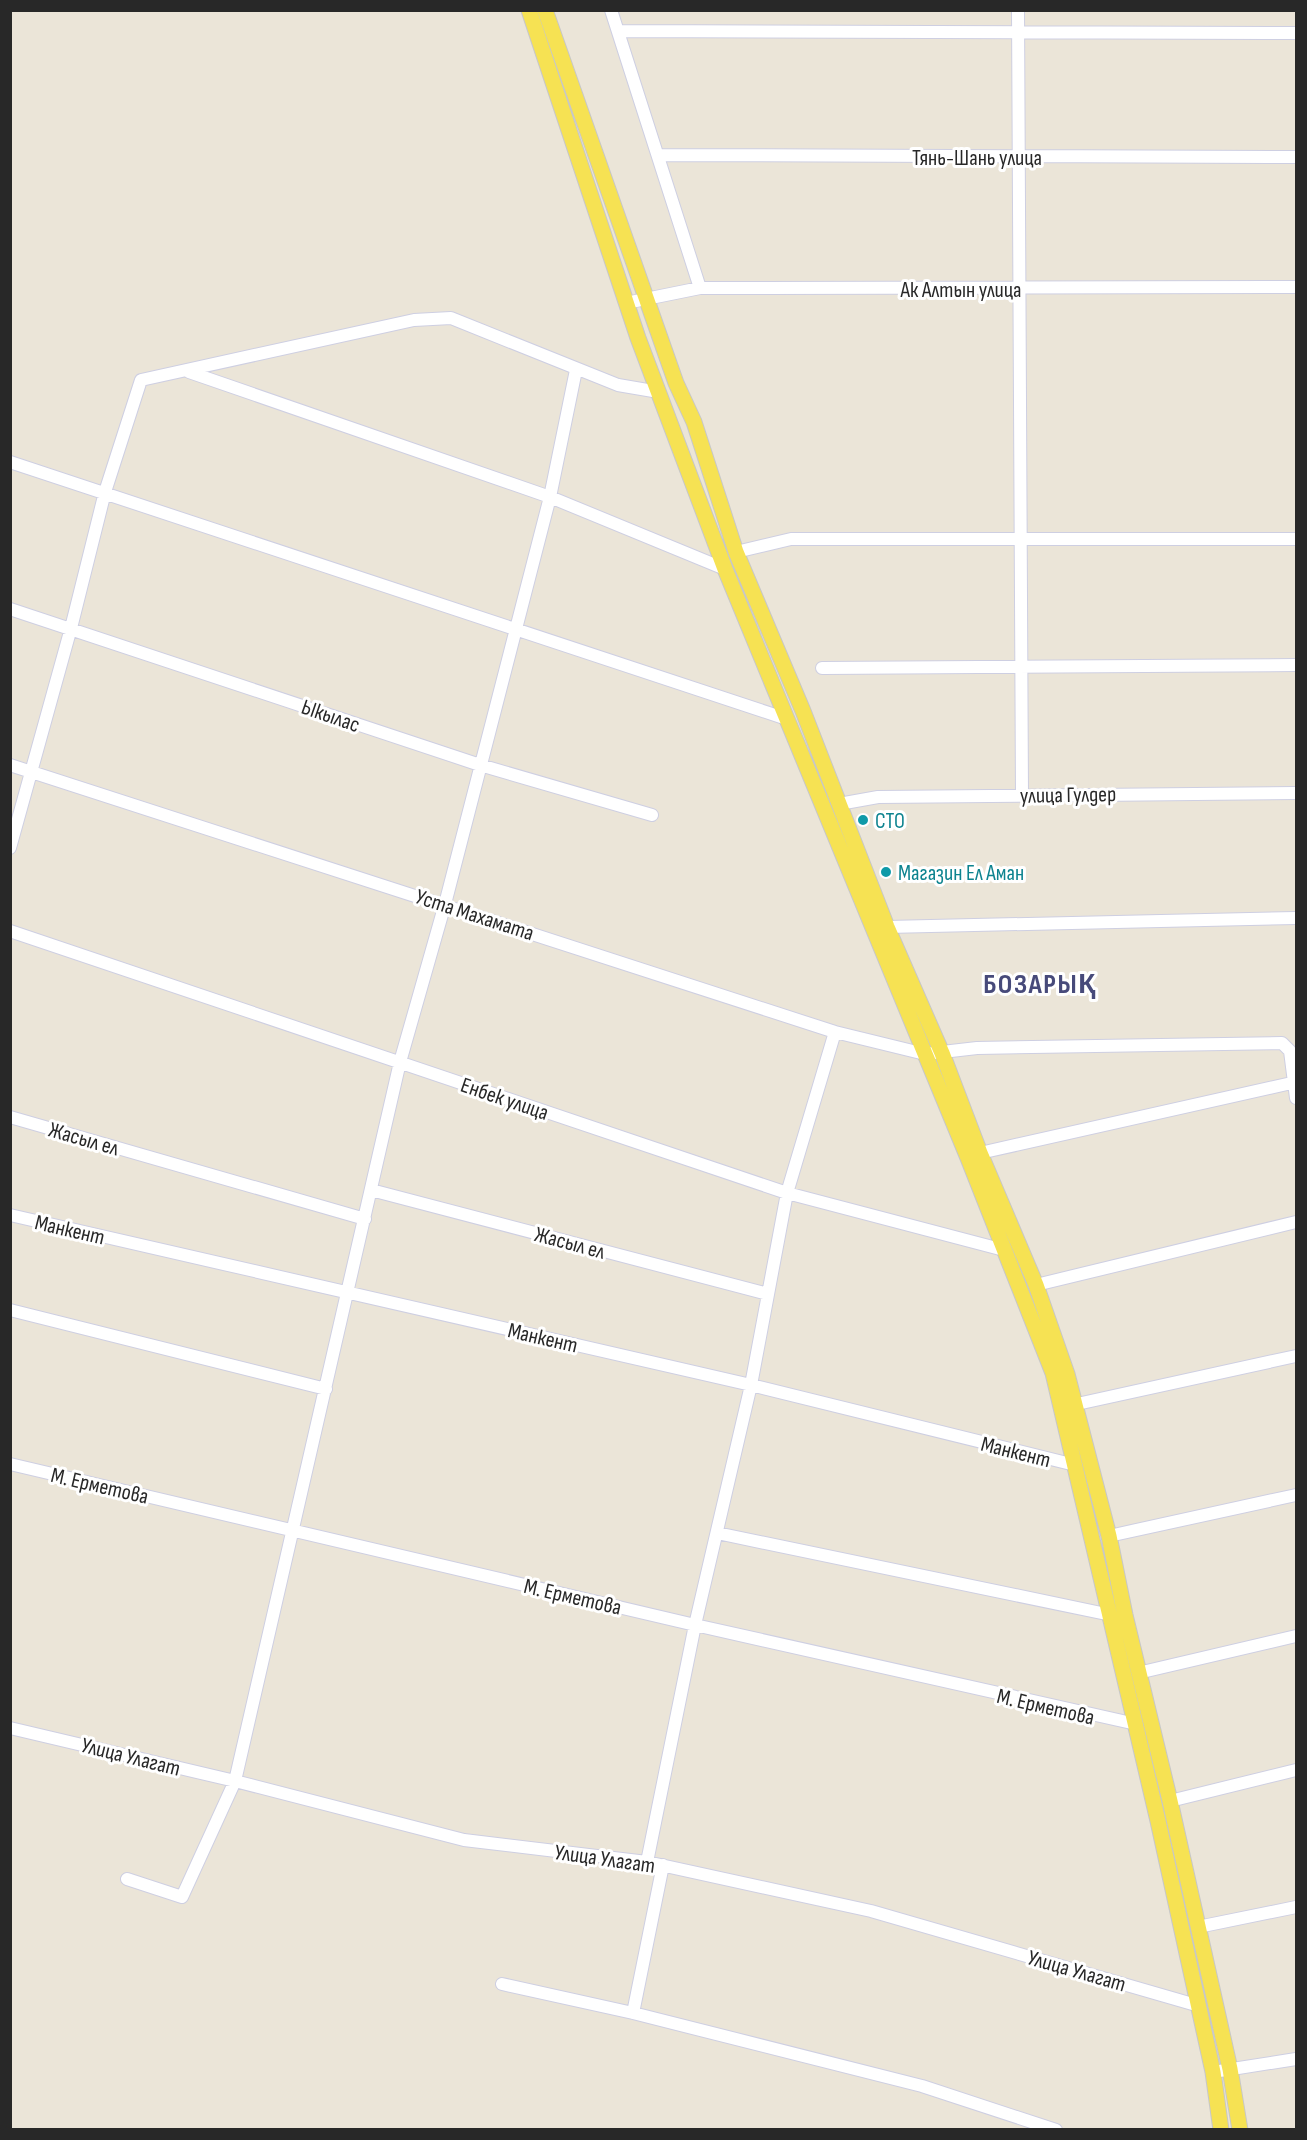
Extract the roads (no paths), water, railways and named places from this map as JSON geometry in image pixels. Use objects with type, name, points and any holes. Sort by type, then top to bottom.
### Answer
[{"type":"main road","points":[[529,10],[626,303],[725,569],[925,1054],[1053,1373],[1136,1724],[1170,1801],[1230,2069],[1240,2130]]},
{"type":"main road","points":[[544,10],[649,301],[676,383],[694,422],[736,552],[888,927],[942,1053],[980,1153],[1036,1285],[1077,1405],[1109,1536],[1138,1673],[1150,1753],[1196,2005],[1213,2072],[1221,2130]]},
{"type":"street","points":[[611,10],[700,288]]},
{"type":"street","points":[[1018,10],[1022,795]]},
{"type":"street","points":[[618,31],[1296,33]]},
{"type":"street","name":"Тянь-Шань улица","points":[[658,155],[1020,158],[1296,157]]},
{"type":"street","name":"Ак Алтын улица","points":[[626,303],[649,301],[700,288],[1296,287]]},
{"type":"street","points":[[10,849],[71,628],[105,492],[141,380],[414,320],[450,318],[618,385],[659,392]]},
{"type":"street","points":[[127,1879],[182,1897],[235,1781],[400,1062],[444,904],[550,497],[576,370]]},
{"type":"street","points":[[187,371],[550,497],[725,569]]},
{"type":"street","points":[[10,462],[787,719]]},
{"type":"street","points":[[736,552],[791,539],[1296,539]]},
{"type":"street","name":"Ыкылас","points":[[10,609],[480,765],[652,815]]},
{"type":"street","points":[[822,668],[1296,665]]},
{"type":"street","name":"Уста Махамата","points":[[10,765],[835,1032],[925,1054],[977,1048],[1282,1043],[1290,1051],[1296,1098]]},
{"type":"street","name":"улица Гулдер","points":[[839,804],[878,797],[1296,793]]},
{"type":"street","points":[[888,927],[1296,918]]},
{"type":"street","name":"Енбек улица","points":[[10,931],[787,1194],[1004,1250]]},
{"type":"street","points":[[646,1862],[695,1625],[751,1385],[787,1194],[835,1032]]},
{"type":"street","points":[[980,1153],[1295,1083]]},
{"type":"street","name":"Жасыл ел","points":[[10,1117],[365,1219]]},
{"type":"street","name":"Жасыл ел","points":[[372,1190],[768,1294]]},
{"type":"street","name":"Манкент","points":[[10,1215],[751,1385],[1075,1465]]},
{"type":"street","points":[[1036,1285],[1296,1222]]},
{"type":"street","points":[[10,1310],[326,1389]]},
{"type":"street","points":[[1061,1408],[1296,1356]]},
{"type":"street","name":"М. Ерметова","points":[[10,1464],[695,1625],[1136,1724]]},
{"type":"street","points":[[1109,1536],[1296,1495]]},
{"type":"street","points":[[717,1533],[1111,1615]]},
{"type":"street","points":[[1138,1673],[1296,1636]]},
{"type":"street","name":"Улица Улагат","points":[[10,1728],[235,1781],[464,1840],[646,1862],[871,1911],[1196,2005]]},
{"type":"street","points":[[1170,1801],[1296,1770]]},
{"type":"street","points":[[633,2013],[663,1865]]},
{"type":"street","points":[[1198,1927],[1296,1906]]},
{"type":"street","points":[[502,1984],[633,2013],[922,2086],[1056,2130]]},
{"type":"street","points":[[1213,2072],[1296,2059]]},
{"type":"place","name":"СТО","points":[[863,820]]},
{"type":"place","name":"Магазин Ел Аман","points":[[886,872]]},
{"type":"district","name":"БОЗАРЫҚ","points":[[1040,983]]}]
